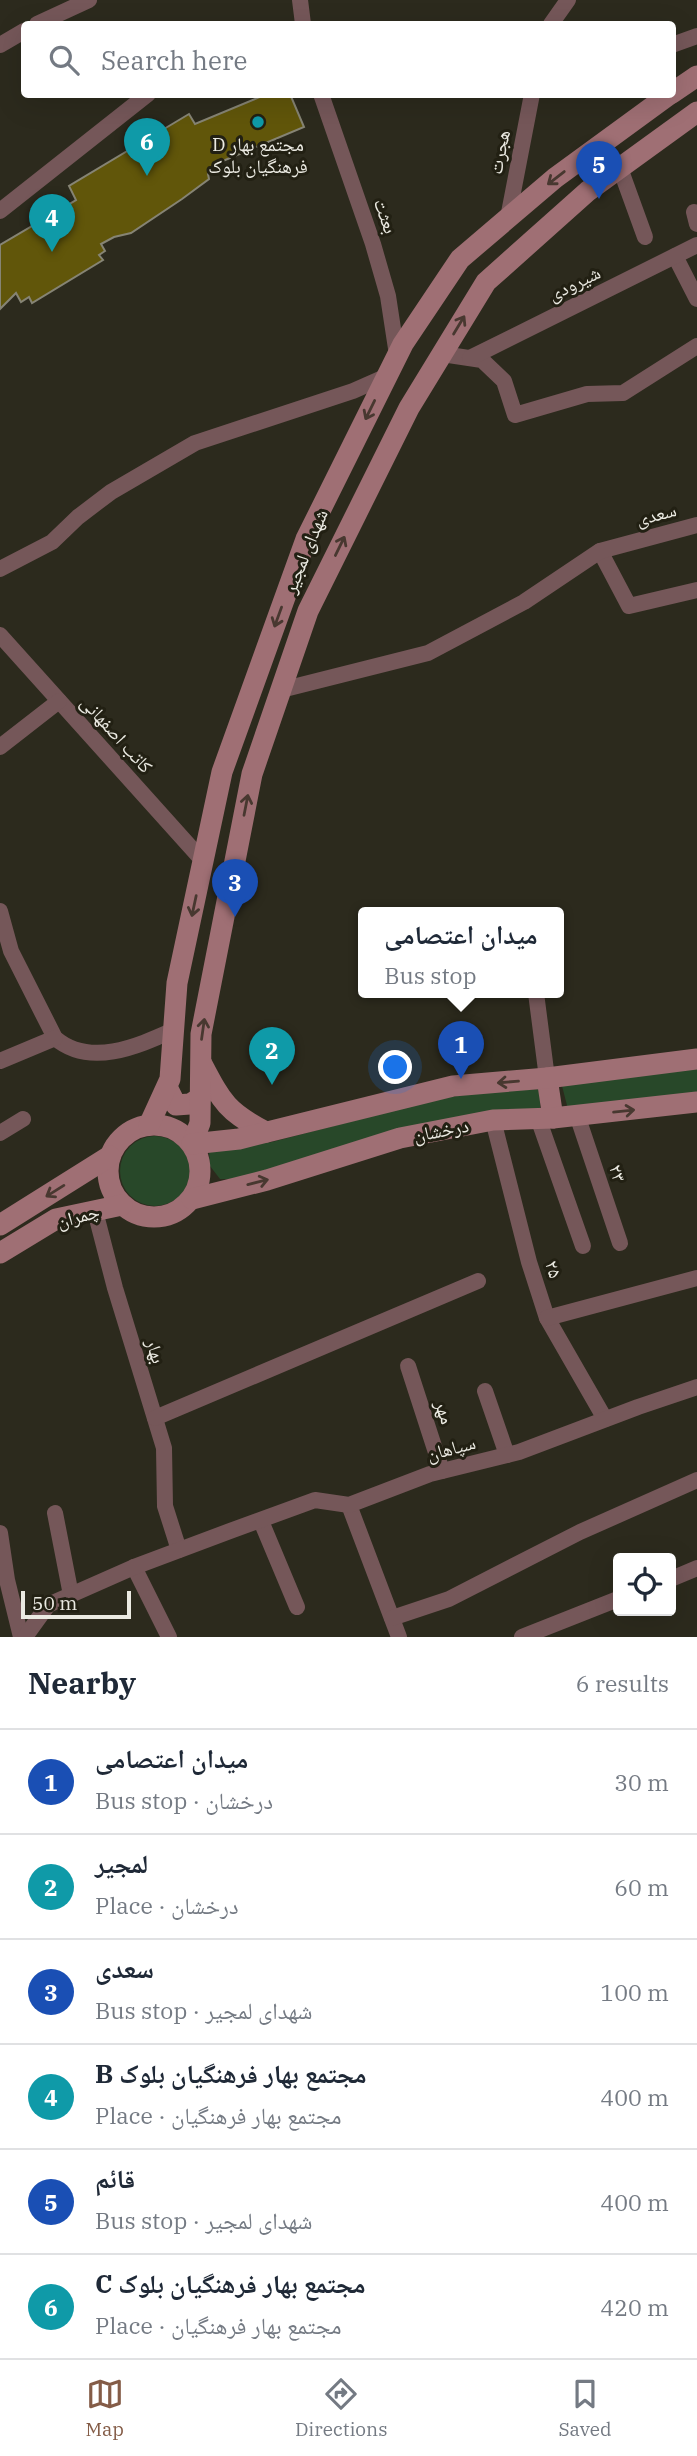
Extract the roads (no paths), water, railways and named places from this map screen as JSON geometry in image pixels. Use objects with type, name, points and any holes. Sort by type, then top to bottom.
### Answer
[{"type":"main road","name":"شهدای لمجیر","points":[[676,90],[697,76]]},
{"type":"main road","name":"شهدای لمجیر","points":[[149,1125],[170,1079],[177,983],[222,772],[306,539],[397,355],[460,259],[555,178],[665,98]]},
{"type":"main road","points":[[674,98],[681,111],[695,113]]},
{"type":"main road","name":"شهدای لمجیر","points":[[192,1144],[200,1123],[201,1034],[252,774],[308,611],[409,408],[486,282],[589,191],[695,113]]},
{"type":"main road","points":[[642,114],[657,127],[659,138]]},
{"type":"main road","name":"درخشان","points":[[192,1144],[239,1139],[453,1086],[547,1078],[697,1059]]},
{"type":"main road","points":[[201,1061],[222,1101],[241,1119],[266,1132]]},
{"type":"main road","points":[[545,1118],[547,1078]]},
{"type":"main road","points":[[167,1087],[176,1104],[190,1104],[201,1097]]},
{"type":"main road","name":"درخشان","points":[[192,1199],[267,1180],[400,1139],[492,1120],[545,1118],[697,1101]]},
{"type":"main road","points":[[149,1125],[173,1129],[192,1144],[201,1171],[192,1199],[166,1216],[150,1217],[135,1213],[122,1205],[109,1182],[107,1170],[110,1156],[125,1135],[136,1128],[149,1125]]},
{"type":"main road","name":"چمران","points":[[0,1225],[110,1156]]},
{"type":"main road","name":"چمران","points":[[0,1253],[56,1219],[122,1205]]},
{"type":"street","points":[[44,21],[89,0]]},
{"type":"street","points":[[300,0],[303,21]]},
{"type":"street","points":[[553,21],[568,0]]},
{"type":"street","points":[[0,45],[21,33]]},
{"type":"street","points":[[676,44],[697,36]]},
{"type":"street","points":[[0,211],[143,98]]},
{"type":"street","name":"بعثت","points":[[322,98],[373,244],[388,296],[397,355]]},
{"type":"street","name":"هجرت","points":[[508,218],[531,98]]},
{"type":"street","points":[[620,168],[645,237]]},
{"type":"street","name":"شیرودی","points":[[470,358],[697,245]]},
{"type":"street","points":[[675,256],[697,299]]},
{"type":"street","points":[[442,354],[482,360],[504,381],[515,415],[587,394],[623,393],[697,346]]},
{"type":"street","points":[[0,569],[52,542],[78,517],[111,492],[195,443],[353,391],[387,376]]},
{"type":"street","name":"سعدی","points":[[281,690],[428,653],[524,602],[600,551],[697,525]]},
{"type":"street","points":[[600,551],[629,606],[697,590]]},
{"type":"street","name":"کاتب اصفهانی","points":[[0,635],[203,861]]},
{"type":"street","points":[[0,747],[59,701]]},
{"type":"street","points":[[0,911],[4,940],[55,1038],[66,1047],[85,1053],[103,1053],[120,1050],[174,1030]]},
{"type":"street","points":[[537,998],[547,1078]]},
{"type":"street","points":[[0,1061],[55,1038]]},
{"type":"street","name":"۲۳","points":[[577,1115],[620,1243]]},
{"type":"street","points":[[545,1118],[583,1246]]},
{"type":"street","points":[[0,1133],[23,1119]]},
{"type":"street","name":"۲۵","points":[[492,1120],[529,1262],[547,1318],[605,1419]]},
{"type":"street","name":"بهار","points":[[95,1211],[115,1288],[164,1448],[165,1506],[179,1550]]},
{"type":"street","points":[[547,1318],[697,1278]]},
{"type":"street","points":[[155,1418],[478,1282]]},
{"type":"street","name":"مهر","points":[[408,1366],[442,1471]]},
{"type":"street","name":"سپاهان","points":[[349,1505],[442,1471],[507,1455],[697,1387]]},
{"type":"street","points":[[485,1391],[507,1455]]},
{"type":"street","points":[[392,1618],[449,1599],[580,1532],[697,1480]]},
{"type":"street","points":[[23,1637],[48,1605],[134,1567],[315,1500],[349,1505],[399,1637]]},
{"type":"street","points":[[55,1513],[71,1595]]},
{"type":"street","points":[[261,1521],[297,1607]]},
{"type":"street","points":[[0,1533],[7,1580],[23,1637]]},
{"type":"street","points":[[134,1567],[169,1637]]},
{"type":"street","points":[[676,1576],[697,1568]]},
{"type":"street","points":[[522,1637],[613,1601]]},
{"type":"place","name":"D مجتمع بهار فرهنگیان بلوک","points":[[258,122]]},
{"type":"place","name":"C مجتمع بهار فرهنگیان بلوک","points":[[147,176]]},
{"type":"place","name":"قائم","points":[[599,199]]},
{"type":"place","name":"B مجتمع بهار فرهنگیان بلوک","points":[[52,252]]},
{"type":"place","name":"سعدی","points":[[235,917]]},
{"type":"place","name":"میدان اعتصامی","points":[[461,1079]]},
{"type":"place","name":"لمجیر","points":[[272,1085]]}]
